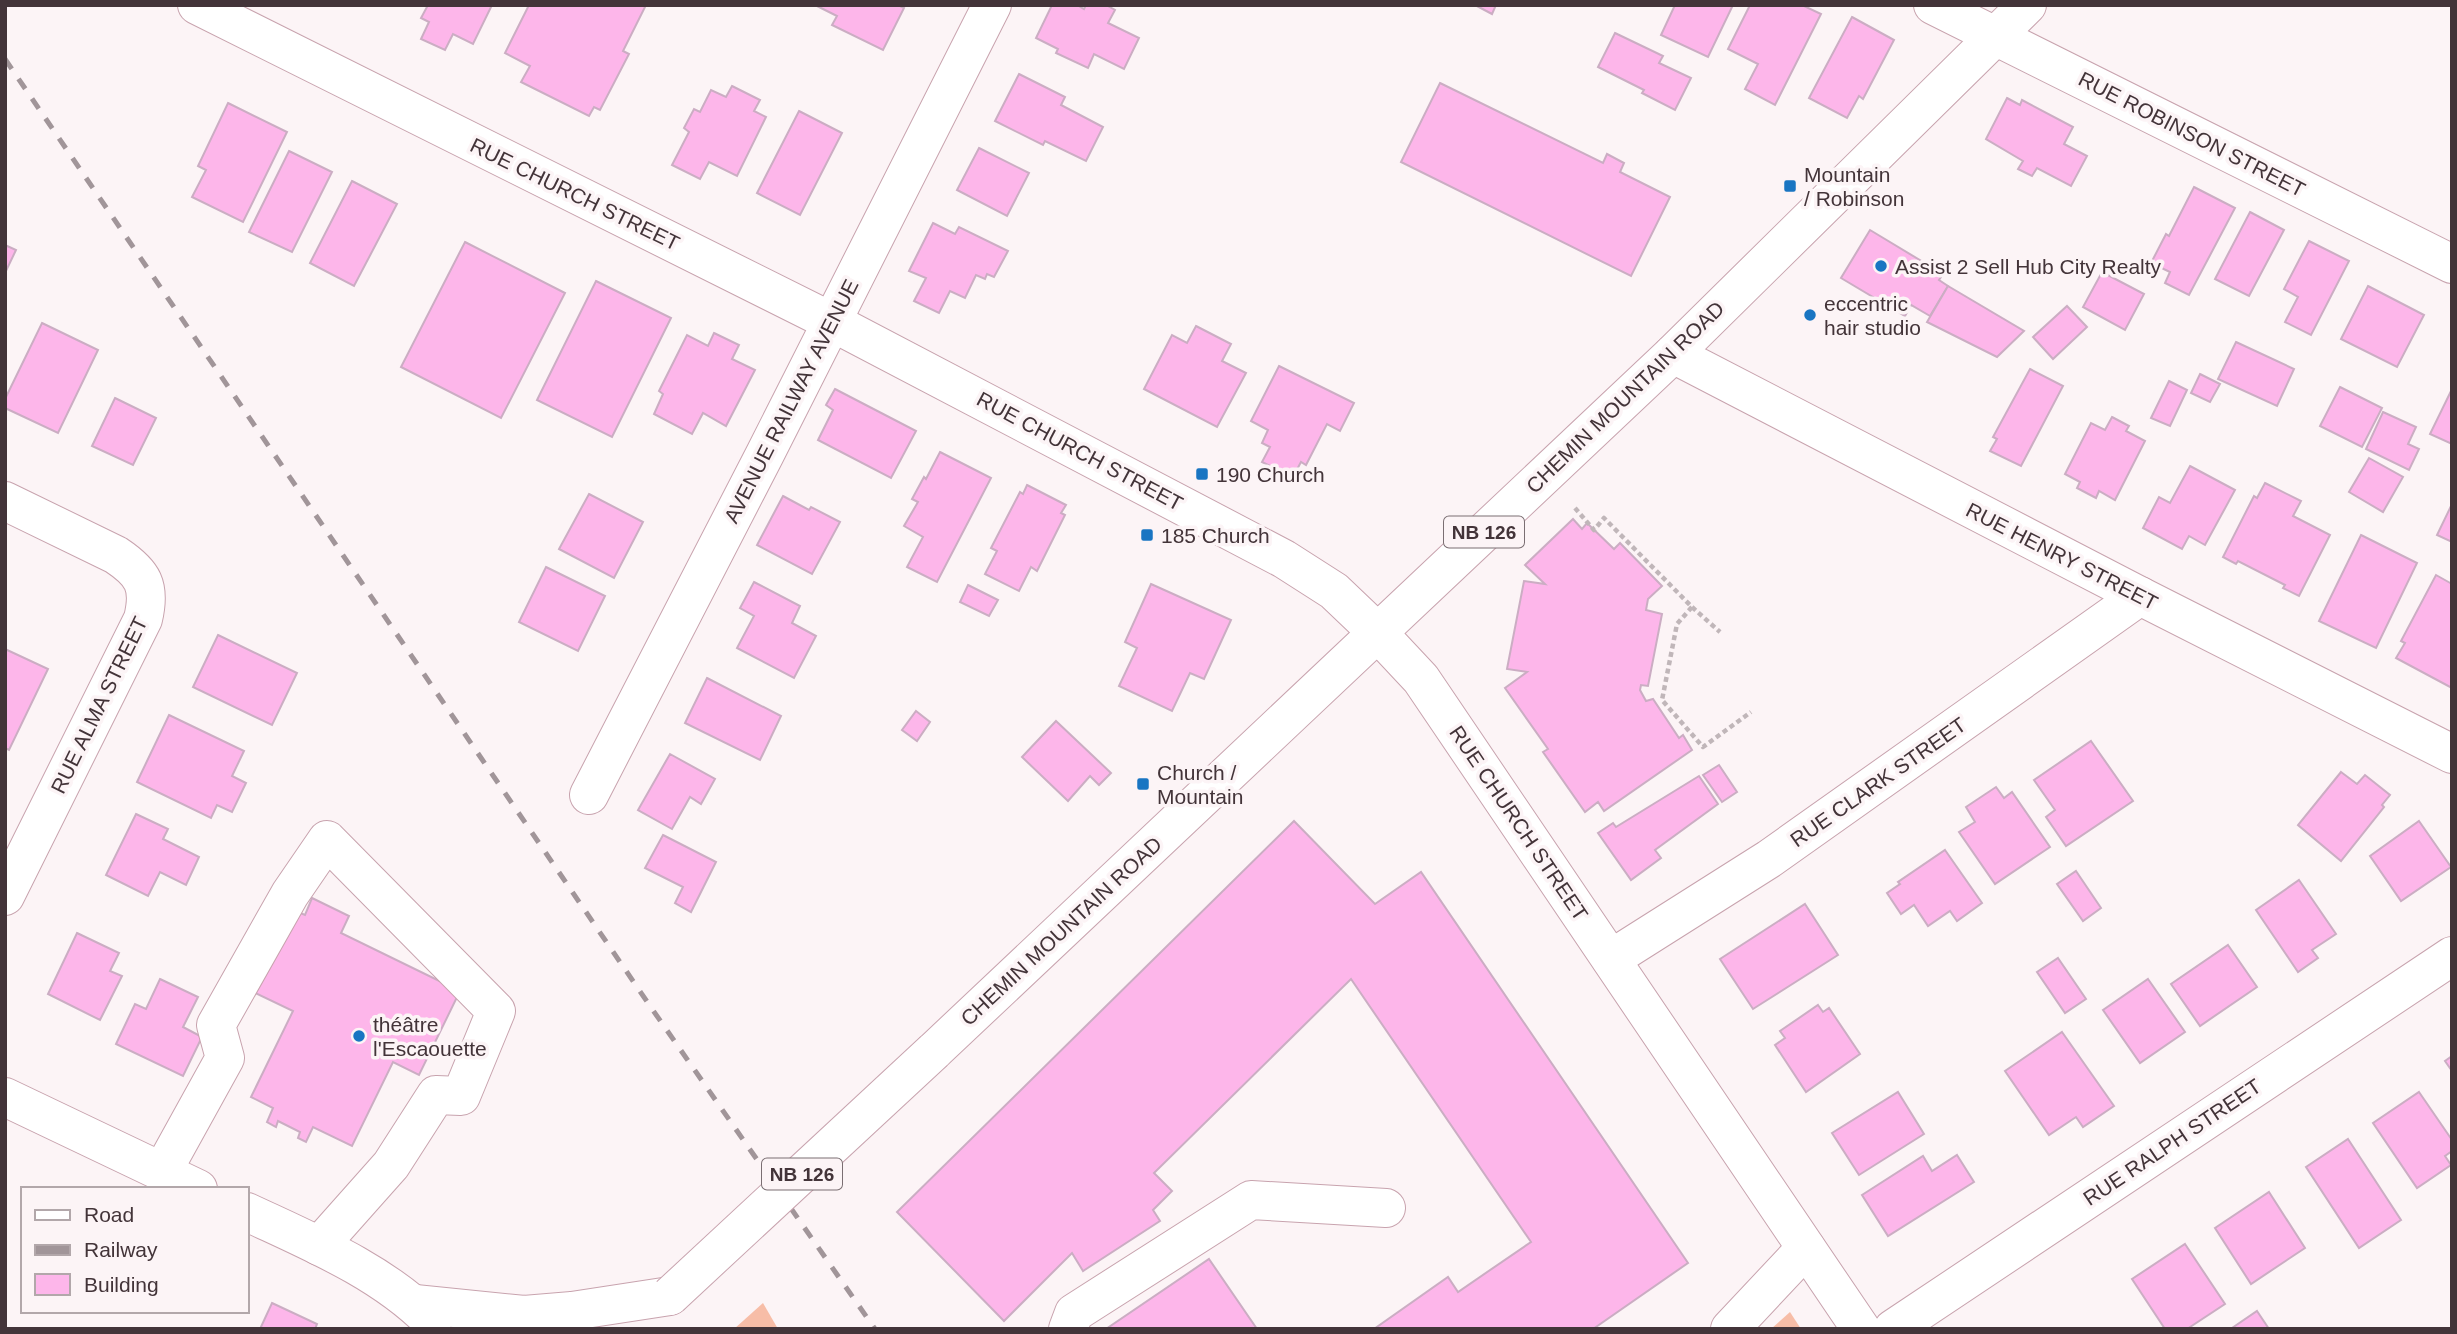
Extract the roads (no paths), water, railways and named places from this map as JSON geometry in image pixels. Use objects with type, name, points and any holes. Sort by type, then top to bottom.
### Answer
[{"type":"street","name":"RUE CHURCH STREET","points":[[197,5],[832,322],[1284,559],[1334,592],[1377,632],[1421,679],[1861,1329]]},
{"type":"street","name":"AVENUE RAILWAY AVENUE","points":[[589,795],[992,5]]},
{"type":"street","name":"RUE ROBINSON STREET","points":[[1933,5],[2452,264]]},
{"type":"street","name":"CHEMIN MOUNTAIN ROAD","points":[[635,1329],[664,1312],[934,1051],[1673,354],[2027,5]]},
{"type":"street","name":"RUE HENRY STREET","points":[[1673,354],[2452,754]]},
{"type":"street","name":"RUE ALMA STREET","points":[[5,501],[116,555],[130,565],[146,587],[147,602],[143,619],[5,896]]},
{"type":"street","name":"RUE CLARK STREET","points":[[1611,958],[1769,859],[2140,596]]},
{"type":"street","points":[[162,1172],[225,1058],[216,1025],[290,894],[327,840],[496,1010],[461,1096],[436,1095],[391,1165],[319,1246]]},
{"type":"street","name":"RUE RALPH STREET","points":[[1893,1329],[2452,956]]},
{"type":"street","points":[[5,1097],[194,1187]]},
{"type":"street","points":[[1068,1329],[1074,1313],[1251,1200],[1386,1208]]},
{"type":"street","points":[[248,1212],[319,1246],[427,1317],[572,1311],[664,1312]]},
{"type":"street","points":[[1730,1329],[1806,1248]]},
{"type":"railway","points":[[5,59],[650,1006],[875,1329]]},
{"type":"place","name":"Mountain / Robinson","points":[[1790,186]]},
{"type":"place","name":"Assist 2 Sell Hub City Realty","points":[[1881,266]]},
{"type":"place","name":"eccentric hair studio","points":[[1810,315]]},
{"type":"place","name":"190 Church","points":[[1202,474]]},
{"type":"place","name":"185 Church","points":[[1147,535]]},
{"type":"place","name":"Church / Mountain","points":[[1143,784]]},
{"type":"place","name":"théâtre l'Escaouette","points":[[359,1036]]}]
